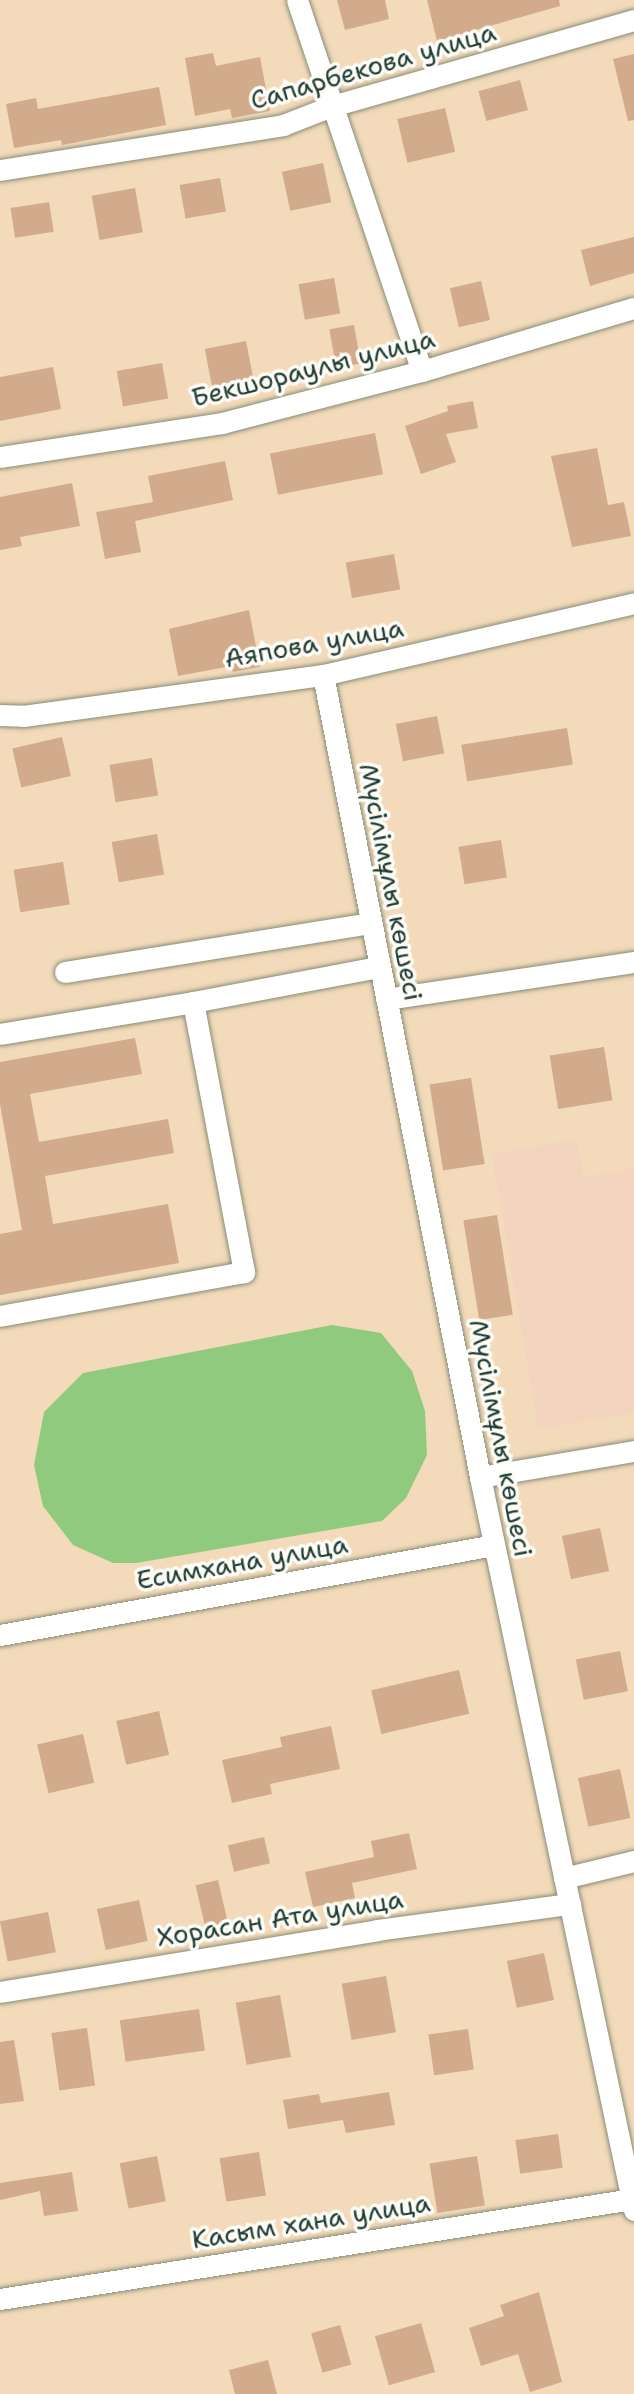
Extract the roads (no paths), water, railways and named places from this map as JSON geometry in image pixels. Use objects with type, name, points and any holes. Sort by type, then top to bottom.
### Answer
[{"type":"street","points":[[297,0],[422,371]]},
{"type":"street","name":"Сапарбекова улица","points":[[0,170],[283,125],[332,106],[634,20]]},
{"type":"street","name":"Бекшораулы улица","points":[[0,457],[222,423],[422,371],[634,308]]},
{"type":"street","name":"Аяпова улица","points":[[0,715],[23,716],[323,675],[634,603]]},
{"type":"street","name":"Мүсілімұлы көшесі","points":[[323,675],[480,1477],[633,2204]]},
{"type":"street","points":[[65,972],[370,923]]},
{"type":"street","points":[[386,999],[634,962]]},
{"type":"street","points":[[0,1034],[379,967]]},
{"type":"street","points":[[0,1316],[244,1272],[193,1002]]},
{"type":"street","points":[[480,1477],[634,1451]]},
{"type":"street","name":"Есимхана улица","points":[[0,1635],[494,1545]]},
{"type":"street","points":[[564,1878],[634,1861]]},
{"type":"street","name":"Хорасан Ата улица","points":[[0,1992],[377,1930],[570,1904]]},
{"type":"street","name":"Касым хана улица","points":[[0,2299],[633,2204]]}]
